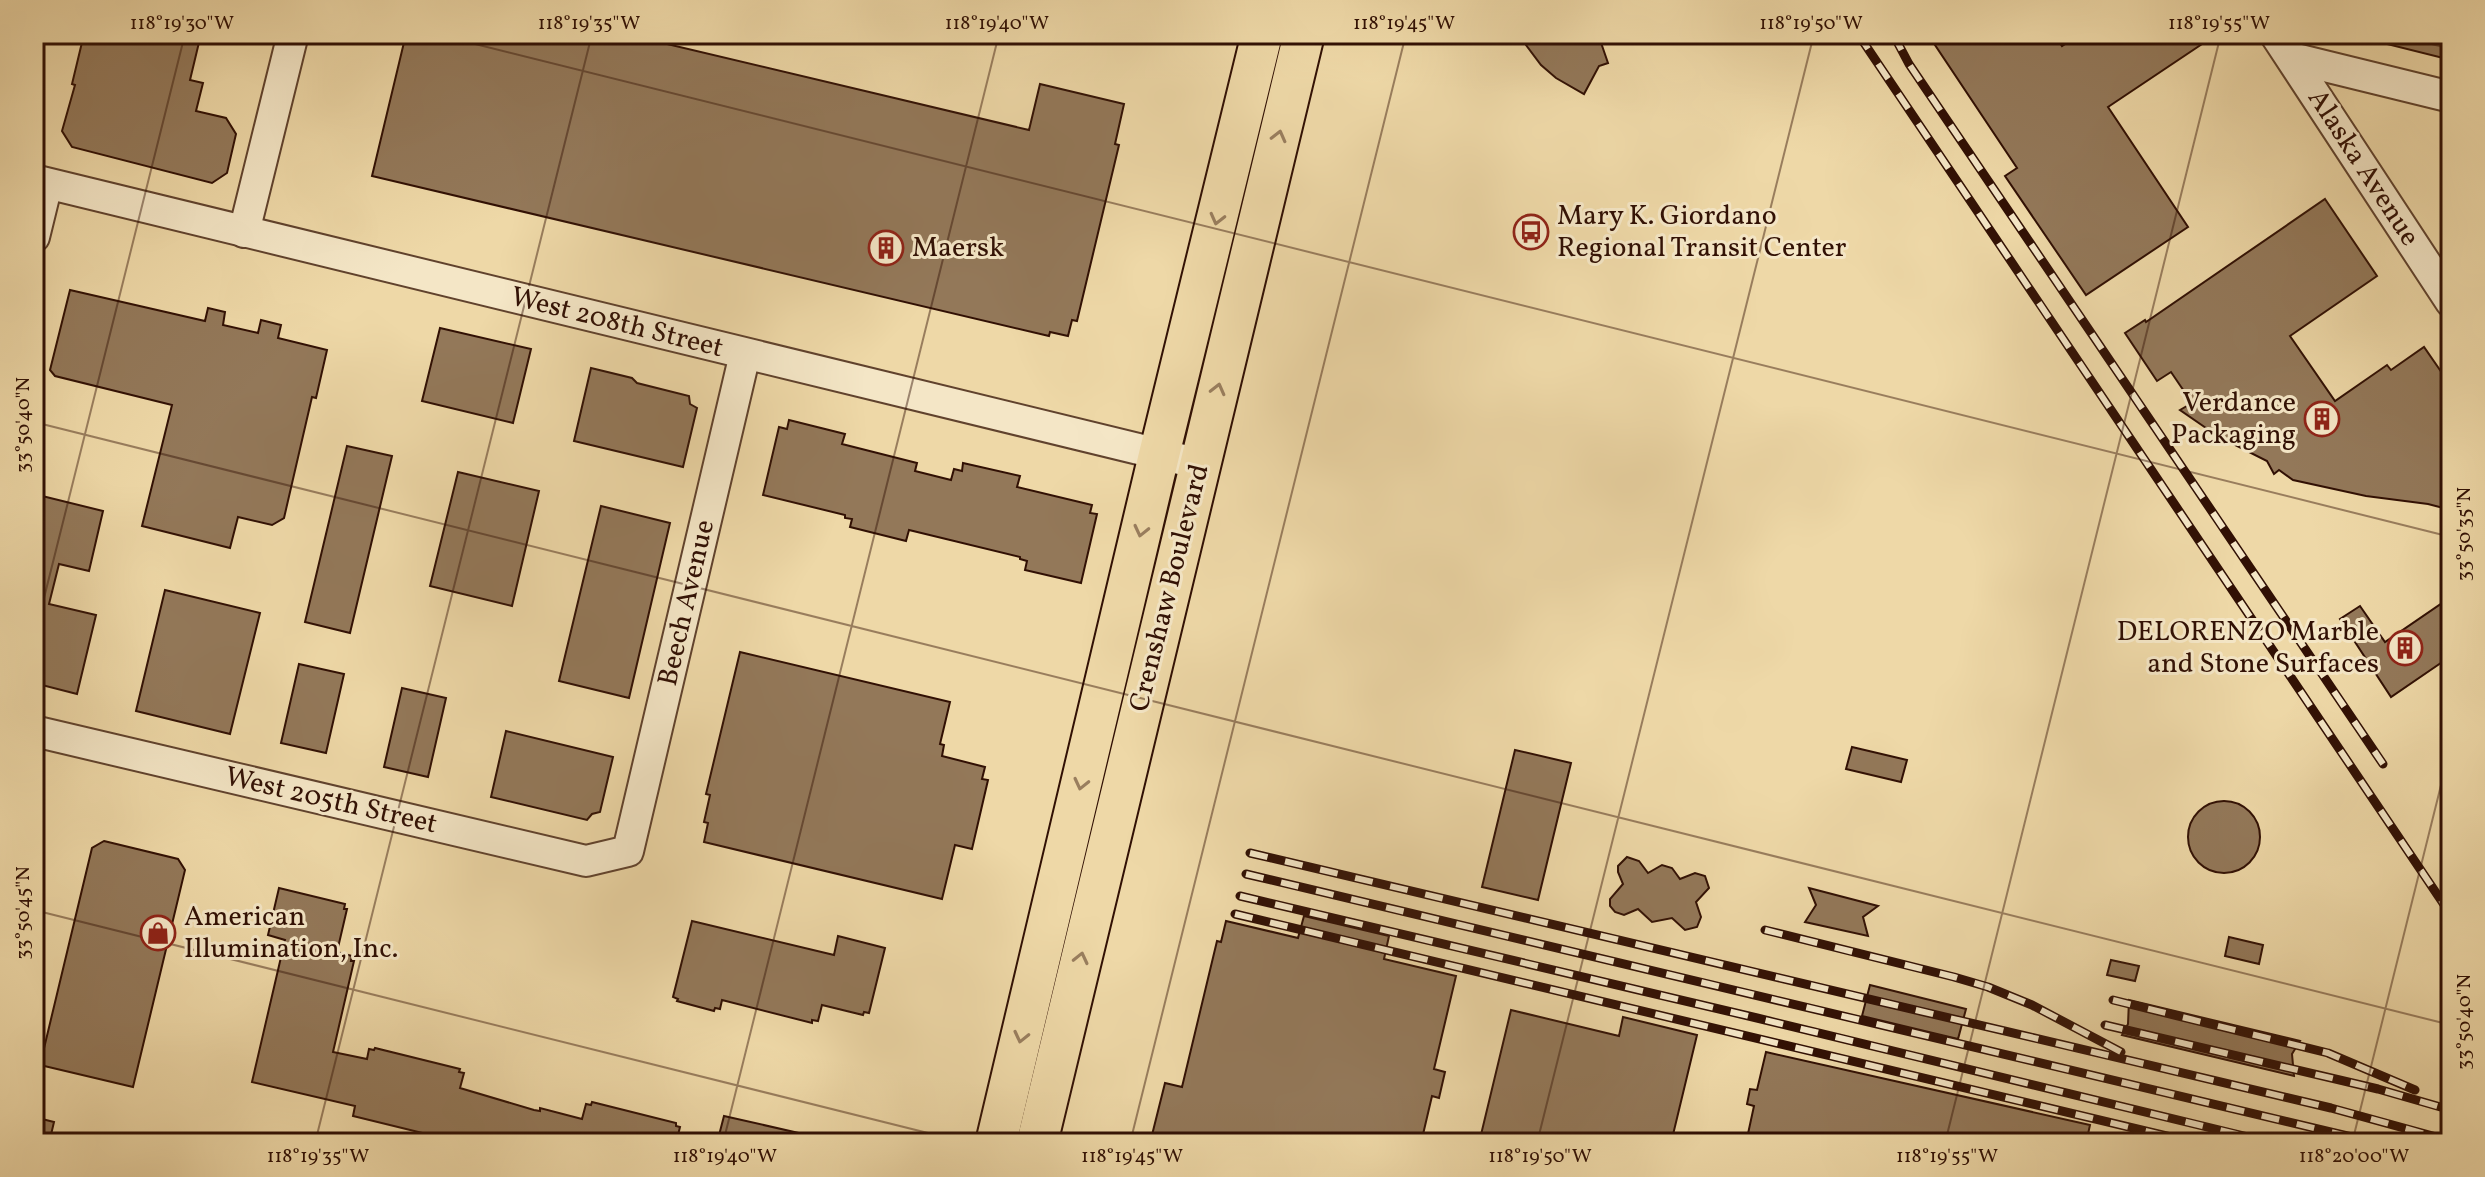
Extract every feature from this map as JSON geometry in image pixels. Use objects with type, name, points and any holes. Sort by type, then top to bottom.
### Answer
[{"type":"main road","name":"Crenshaw Boulevard","points":[[996,1143],[1262,34]]},
{"type":"main road","name":"Crenshaw Boulevard","points":[[1037,1143],[1304,34]]},
{"type":"street","points":[[244,232],[293,34]]},
{"type":"street","points":[[2284,46],[2451,97]]},
{"type":"street","name":"Alaska Avenue","points":[[2284,46],[2451,302]]},
{"type":"street","points":[[34,237],[41,182]]},
{"type":"street","name":"West 208th Street","points":[[41,182],[1200,464]]},
{"type":"street","name":"Beech Avenue","points":[[628,851],[745,354]]},
{"type":"street","name":"West 205th Street","points":[[34,731],[586,861],[628,851]]},
{"type":"building","points":[[84,34],[201,34],[190,80],[203,83],[196,111],[226,118],[236,134],[227,173],[212,183],[72,147],[62,131],[75,85],[72,84]]},
{"type":"building","name":"Maersk","points":[[406,34],[625,34],[1029,130],[1040,84],[1124,104],[1115,144],[1119,145],[1077,321],[1072,320],[1068,336],[1050,332],[1049,336],[372,176]]},
{"type":"building","points":[[1522,34],[1598,34],[1608,63],[1599,66],[1584,94],[1541,65]]},
{"type":"building","points":[[1946,34],[2054,34],[2062,46],[2080,34],[2217,34],[2108,107],[2188,227],[2086,295],[2005,176],[2017,168],[1933,42]]},
{"type":"building","points":[[2371,34],[2451,34],[2451,60],[2371,40]]},
{"type":"building","points":[[2325,199],[2377,276],[2290,336],[2335,401],[2387,365],[2391,370],[2424,347],[2451,386],[2451,510],[2293,480],[2279,470],[2274,474],[2267,461],[2219,437],[2180,410],[2192,403],[2171,372],[2157,381],[2125,333],[2146,322]]},
{"type":"building","points":[[70,290],[205,321],[208,308],[225,312],[223,325],[258,333],[261,320],[281,325],[278,338],[327,350],[316,398],[312,397],[284,518],[272,525],[238,517],[230,548],[142,526],[172,405],[55,376],[50,370]]},
{"type":"building","points":[[440,328],[531,349],[513,423],[422,401]]},
{"type":"building","points":[[591,368],[689,396],[690,404],[697,408],[683,467],[574,441]]},
{"type":"building","points":[[789,420],[845,434],[842,444],[917,463],[915,471],[951,480],[954,469],[962,471],[963,463],[1020,476],[1017,487],[1092,505],[1090,513],[1097,514],[1081,583],[1025,570],[1027,561],[1020,557],[909,530],[906,541],[850,527],[852,519],[845,518],[845,515],[763,495],[779,427],[787,429]]},
{"type":"building","points":[[347,446],[392,456],[350,633],[305,622]]},
{"type":"building","points":[[458,472],[539,491],[512,606],[430,586]]},
{"type":"building","points":[[34,494],[103,511],[89,571],[59,564],[49,604],[96,615],[77,694],[34,683]]},
{"type":"building","points":[[601,506],[670,523],[629,698],[559,681]]},
{"type":"building","points":[[165,590],[260,613],[230,734],[136,711]]},
{"type":"building","name":"DELORENZO Marble and Stone Surfaces","points":[[2451,597],[2451,656],[2391,697],[2340,619],[2360,606],[2385,642]]},
{"type":"building","points":[[740,652],[950,702],[940,744],[944,745],[942,756],[985,767],[982,779],[988,780],[972,849],[955,845],[942,899],[704,842],[708,823],[704,822],[710,795],[706,794]]},
{"type":"building","points":[[299,664],[344,674],[326,753],[281,743]]},
{"type":"building","points":[[402,688],[446,698],[428,777],[384,767]]},
{"type":"building","points":[[506,731],[613,757],[600,812],[592,814],[587,820],[491,797]]},
{"type":"building","points":[[1852,747],[1907,760],[1901,782],[1846,769]]},
{"type":"building","points":[[1515,750],[1571,763],[1538,900],[1482,887]]},
{"type":"building","points":[[2231,801],[2250,811],[2258,823],[2258,851],[2250,863],[2238,871],[2217,873],[2198,863],[2190,851],[2188,830],[2198,811],[2210,803]]},
{"type":"building","points":[[104,841],[178,859],[185,870],[133,1087],[40,1065],[92,848]]},
{"type":"building","points":[[1627,857],[1639,861],[1648,873],[1662,865],[1672,868],[1680,879],[1695,873],[1705,876],[1709,888],[1696,902],[1701,917],[1697,927],[1685,930],[1672,918],[1652,922],[1638,909],[1624,915],[1615,912],[1610,906],[1610,899],[1623,884],[1618,866]]},
{"type":"building","points":[[279,888],[345,904],[344,909],[347,909],[337,952],[352,956],[351,961],[354,961],[333,1052],[367,1059],[369,1049],[375,1048],[460,1069],[459,1072],[464,1073],[460,1088],[534,1110],[540,1111],[540,1108],[582,1119],[586,1104],[591,1105],[592,1102],[676,1123],[680,1127],[676,1143],[446,1143],[447,1139],[353,1116],[355,1106],[252,1082],[285,940],[268,935]]},
{"type":"building","points":[[1809,888],[1878,906],[1863,917],[1868,936],[1805,922],[1816,905]]},
{"type":"building","points":[[1304,916],[1389,936],[1384,959],[1456,976],[1434,1069],[1445,1072],[1439,1098],[1432,1096],[1421,1143],[1150,1143],[1165,1083],[1182,1087],[1217,941],[1221,942],[1226,921],[1298,938]]},
{"type":"building","points":[[692,921],[834,955],[838,936],[885,948],[869,1013],[864,1012],[863,1015],[822,1005],[818,1021],[812,1020],[812,1023],[722,1000],[720,1009],[715,1008],[714,1011],[677,1001],[673,997]]},
{"type":"building","points":[[2229,937],[2263,945],[2259,964],[2225,956]]},
{"type":"building","points":[[2111,960],[2139,966],[2135,981],[2107,975]]},
{"type":"building","points":[[1870,985],[1966,1009],[1958,1039],[1862,1016]]},
{"type":"building","points":[[2129,1000],[2300,1041],[2292,1054],[2294,1076],[2122,1035],[2128,1024]]},
{"type":"building","points":[[1511,1010],[1619,1036],[1623,1017],[1697,1035],[1671,1143],[1479,1143]]},
{"type":"building","points":[[1766,1052],[2090,1125],[2086,1143],[2065,1143],[2043,1138],[2042,1143],[1746,1143],[1754,1106],[1747,1104],[1750,1089],[1757,1090]]},
{"type":"building","points":[[724,1116],[812,1136],[811,1143],[717,1143]]},
{"type":"building","points":[[34,1117],[54,1122],[50,1139],[34,1135]]},
{"type":"railway","points":[[1858,34],[2451,915]]},
{"type":"railway","points":[[1893,34],[1909,64],[2383,764]]},
{"type":"railway","points":[[1250,853],[2331,1108],[2451,1141]]},
{"type":"railway","points":[[1246,874],[2377,1143]]},
{"type":"railway","points":[[1240,896],[2273,1143]]},
{"type":"railway","points":[[1235,914],[2196,1143]]},
{"type":"railway","points":[[1765,930],[1988,987],[2032,1005],[2121,1052]]},
{"type":"railway","points":[[2113,1000],[2328,1053],[2415,1090]]},
{"type":"railway","points":[[2105,1025],[2378,1089],[2451,1110]]},
{"type":"place","name":"Mary K. Giordano Regional Transit Center","points":[[1531,232]]},
{"type":"place","name":"Maersk","points":[[886,248]]},
{"type":"place","name":"Verdance Packaging","points":[[2322,419]]},
{"type":"place","name":"DELORENZO Marble and Stone Surfaces","points":[[2405,648]]},
{"type":"place","name":"American Illumination, Inc.","points":[[158,933]]}]
